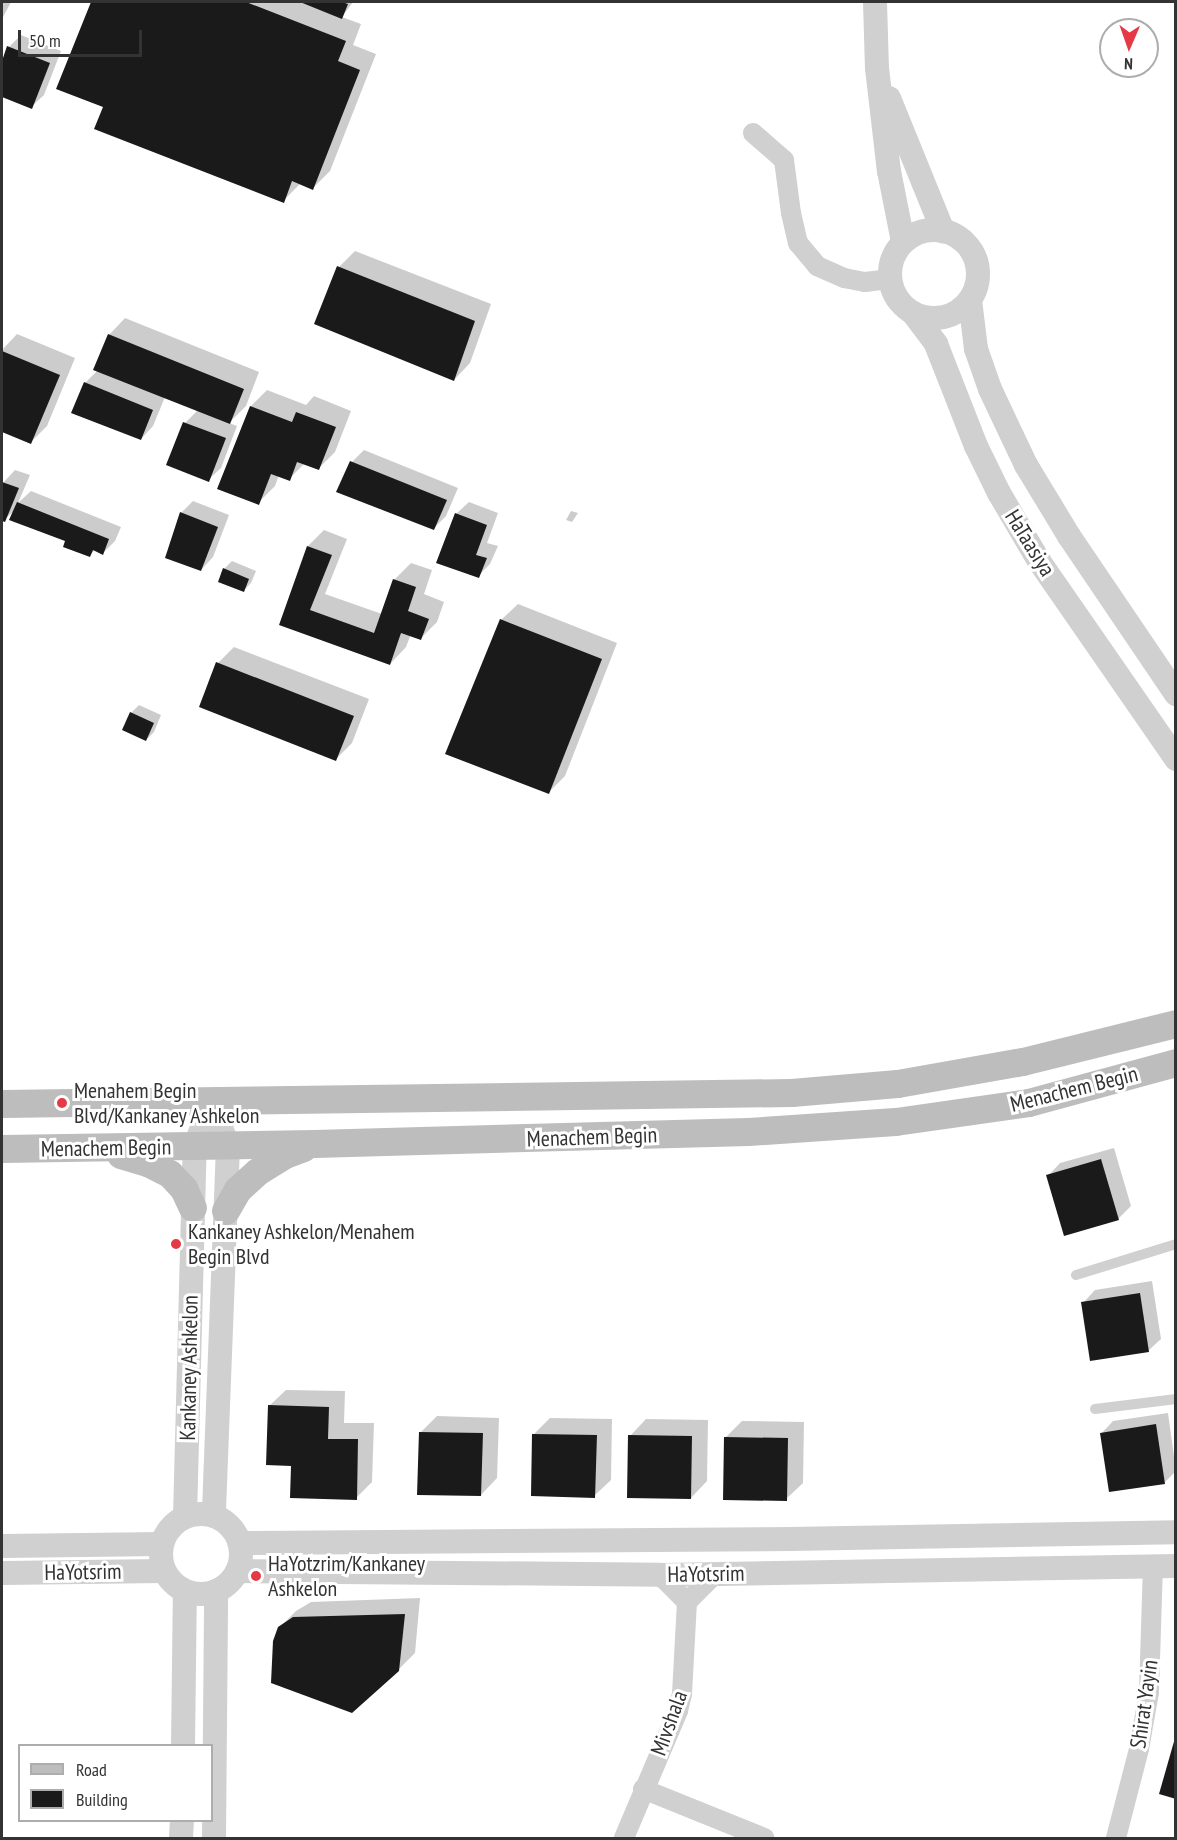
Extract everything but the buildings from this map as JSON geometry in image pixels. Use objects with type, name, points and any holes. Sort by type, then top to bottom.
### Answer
[{"type":"main road","name":"Menachem Begin","points":[[2,1104],[792,1093],[898,1084],[1012,1064],[1176,1024]]},
{"type":"main road","name":"Menachem Begin","points":[[2,1149],[195,1147],[749,1132],[896,1122],[1029,1103],[1176,1063]]},
{"type":"main road","points":[[226,1211],[238,1190],[258,1172],[285,1155],[315,1144]]},
{"type":"main road","points":[[84,1148],[122,1155],[148,1163],[170,1174],[184,1189],[193,1208]]},
{"type":"street","points":[[875,2],[877,68],[889,171],[903,242]]},
{"type":"street","points":[[877,68],[943,231]]},
{"type":"street","points":[[753,133],[784,160],[791,213],[798,243],[817,266],[844,278],[865,282],[889,279]]},
{"type":"street","points":[[929,230],[943,231],[957,236],[968,246],[975,258],[978,282],[970,300],[949,316],[936,318],[912,313],[896,298],[889,279],[894,253],[903,242],[915,234],[929,230]]},
{"type":"street","name":"HaTaasiya","points":[[970,300],[976,350],[990,389],[1026,465],[1069,536],[1176,694]]},
{"type":"street","name":"HaTaasiya","points":[[912,313],[936,344],[954,383],[976,446],[999,493],[1039,561],[1176,759]]},
{"type":"street","name":"Kankaney Ashkelon","points":[[211,1101],[228,1146],[214,1516]]},
{"type":"street","name":"Kankaney Ashkelon","points":[[185,1517],[195,1147],[211,1101]]},
{"type":"street","points":[[195,1514],[214,1516],[225,1522],[240,1543],[241,1557],[237,1571],[232,1580],[216,1591],[200,1594],[176,1586],[164,1570],[161,1557],[162,1544],[173,1525],[185,1517],[195,1514]]},
{"type":"street","name":"HaYotsrim","points":[[240,1543],[790,1539],[1176,1532]]},
{"type":"street","name":"HaYotsrim","points":[[2,1546],[162,1544]]},
{"type":"street","name":"HaYotsrim","points":[[237,1571],[660,1575],[1164,1567]]},
{"type":"street","name":"Shirat Yayin","points":[[1116,1839],[1139,1749],[1149,1692],[1164,1567]]},
{"type":"street","name":"HaYotsrim","points":[[2,1573],[164,1570]]},
{"type":"street","points":[[660,1575],[687,1602],[715,1574]]},
{"type":"street","points":[[183,1744],[185,1590]]},
{"type":"street","points":[[214,1839],[216,1591]]},
{"type":"street","name":"Mivshala","points":[[624,1839],[643,1789],[678,1711],[682,1694],[687,1602]]},
{"type":"street","points":[[643,1789],[764,1839]]},
{"type":"street","points":[[181,1839],[182,1822]]},
{"type":"lane","points":[[1076,1275],[1176,1244]]},
{"type":"lane","points":[[1095,1410],[1176,1399]]},
{"type":"place","name":"Menahem Begin Blvd/Kankaney Ashkelon","points":[[62,1103]]},
{"type":"place","name":"Kankaney Ashkelon/Menahem Begin Blvd","points":[[176,1244]]},
{"type":"place","name":"HaYotzrim/Kankaney Ashkelon","points":[[256,1576]]}]
